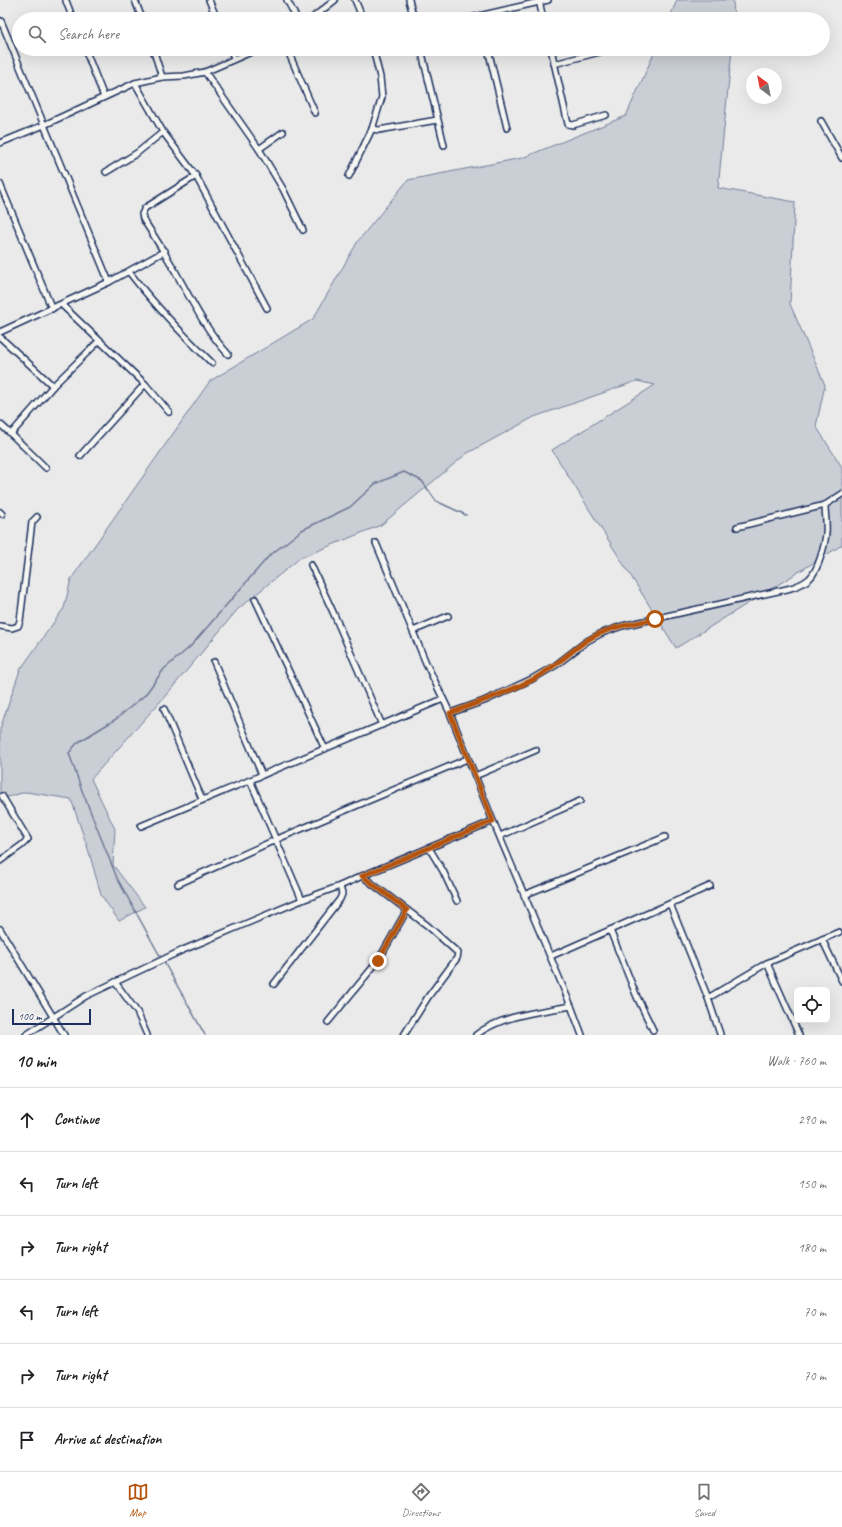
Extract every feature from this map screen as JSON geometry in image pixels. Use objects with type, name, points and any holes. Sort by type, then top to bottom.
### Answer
[{"type":"street","points":[[135,0],[139,12]]},
{"type":"street","points":[[209,0],[214,12]]},
{"type":"street","points":[[288,0],[294,12]]},
{"type":"street","points":[[320,12],[335,0]]},
{"type":"street","points":[[354,0],[360,12]]},
{"type":"street","points":[[409,0],[412,12]]},
{"type":"street","points":[[501,12],[539,1],[548,0]]},
{"type":"street","points":[[539,1],[541,12]]},
{"type":"street","points":[[66,2],[70,12]]},
{"type":"street","points":[[1,21],[12,48]]},
{"type":"street","points":[[15,56],[109,282]]},
{"type":"street","points":[[88,56],[104,97]]},
{"type":"street","points":[[154,56],[162,77]]},
{"type":"street","points":[[0,143],[44,125],[135,83],[162,77],[184,76],[205,72],[239,56]]},
{"type":"street","points":[[290,56],[315,113]]},
{"type":"street","points":[[348,176],[372,129],[382,97],[380,77],[375,56]]},
{"type":"street","points":[[423,56],[444,145]]},
{"type":"street","points":[[490,56],[507,128]]},
{"type":"street","points":[[552,56],[568,124],[573,125],[606,115]]},
{"type":"street","points":[[554,64],[584,56]]},
{"type":"street","points":[[205,72],[259,149],[283,189],[303,230]]},
{"type":"street","points":[[135,83],[163,132],[196,176],[267,308]]},
{"type":"street","points":[[372,129],[379,130],[437,120]]},
{"type":"street","points":[[821,121],[842,158]]},
{"type":"street","points":[[106,172],[137,153],[163,132]]},
{"type":"street","points":[[259,149],[283,132]]},
{"type":"street","points":[[196,176],[144,208],[142,214],[143,219],[165,251],[193,303],[218,344],[228,354]]},
{"type":"street","points":[[0,184],[52,309]]},
{"type":"street","points":[[0,332],[62,305],[109,282],[165,251]]},
{"type":"street","points":[[129,272],[151,300],[184,336],[212,363]]},
{"type":"street","points":[[62,305],[145,384],[169,412]]},
{"type":"street","points":[[0,337],[53,386]]},
{"type":"street","points":[[11,434],[53,386],[100,340]]},
{"type":"street","points":[[80,456],[145,384]]},
{"type":"street","points":[[0,424],[46,468]]},
{"type":"street","points":[[737,527],[825,505],[842,494]]},
{"type":"street","points":[[450,713],[484,701],[532,679],[556,665],[587,641],[602,632],[622,626],[787,589],[802,584],[811,578],[823,549],[826,532],[825,505]]},
{"type":"street","points":[[0,626],[12,628],[18,626],[20,621],[32,522],[37,517]]},
{"type":"street","points":[[376,543],[450,713],[474,776],[551,956],[582,1035]]},
{"type":"street","points":[[311,565],[382,725]]},
{"type":"street","points":[[255,599],[325,749]]},
{"type":"street","points":[[413,631],[448,616]]},
{"type":"street","points":[[214,662],[262,774]]},
{"type":"street","points":[[141,826],[202,799],[443,699]]},
{"type":"street","points":[[164,709],[202,799]]},
{"type":"street","points":[[474,776],[536,750]]},
{"type":"street","points":[[178,884],[275,840],[468,759]]},
{"type":"street","points":[[250,780],[302,900]]},
{"type":"street","points":[[0,861],[28,839],[2,796]]},
{"type":"street","points":[[500,836],[580,801]]},
{"type":"street","points":[[26,1035],[86,996],[183,950],[302,900],[340,886],[493,821]]},
{"type":"street","points":[[524,895],[665,836]]},
{"type":"street","points":[[430,848],[443,870],[457,900]]},
{"type":"street","points":[[362,876],[428,926],[458,953],[457,958],[428,997],[404,1035]]},
{"type":"street","points":[[274,984],[340,899],[342,894],[340,886]]},
{"type":"street","points":[[551,956],[710,886]]},
{"type":"street","points":[[670,904],[708,998],[720,1034]]},
{"type":"street","points":[[328,1022],[378,961],[407,910]]},
{"type":"street","points":[[0,929],[64,1035]]},
{"type":"street","points":[[610,930],[637,997],[653,1030]]},
{"type":"street","points":[[708,998],[767,963],[839,932]]},
{"type":"street","points":[[822,939],[842,981]]},
{"type":"street","points":[[767,963],[799,1035]]},
{"type":"street","points":[[115,982],[137,1012],[147,1035]]},
{"type":"street","points":[[476,1035],[483,1030],[509,1019],[571,1006]]},
{"type":"shaded area","points":[[677,0],[733,0],[734,12],[672,12]]},
{"type":"shaded area","points":[[653,56],[731,56],[718,188],[795,202],[790,304],[825,385],[816,426],[842,467],[842,545],[676,648],[552,450],[655,385],[637,381],[534,417],[466,454],[381,525],[300,558],[238,609],[167,694],[91,779],[115,829],[113,865],[145,907],[119,921],[101,895],[89,852],[71,799],[26,792],[0,799],[0,729],[20,670],[64,608],[71,579],[210,381],[313,319],[358,241],[408,180],[522,158],[626,116]]},
{"type":"waterway","points":[[160,956],[117,878],[81,788],[69,753],[77,743],[116,719],[145,695],[164,669],[190,647],[269,556],[302,530],[350,507],[375,484],[404,472],[422,481],[436,501],[466,515]]},
{"type":"waterway","points":[[165,964],[205,1035]]},
{"type":"route","points":[[378,961],[407,910],[362,876],[493,821],[450,713],[484,701],[532,679],[556,665],[587,641],[602,632],[655,619]]}]
